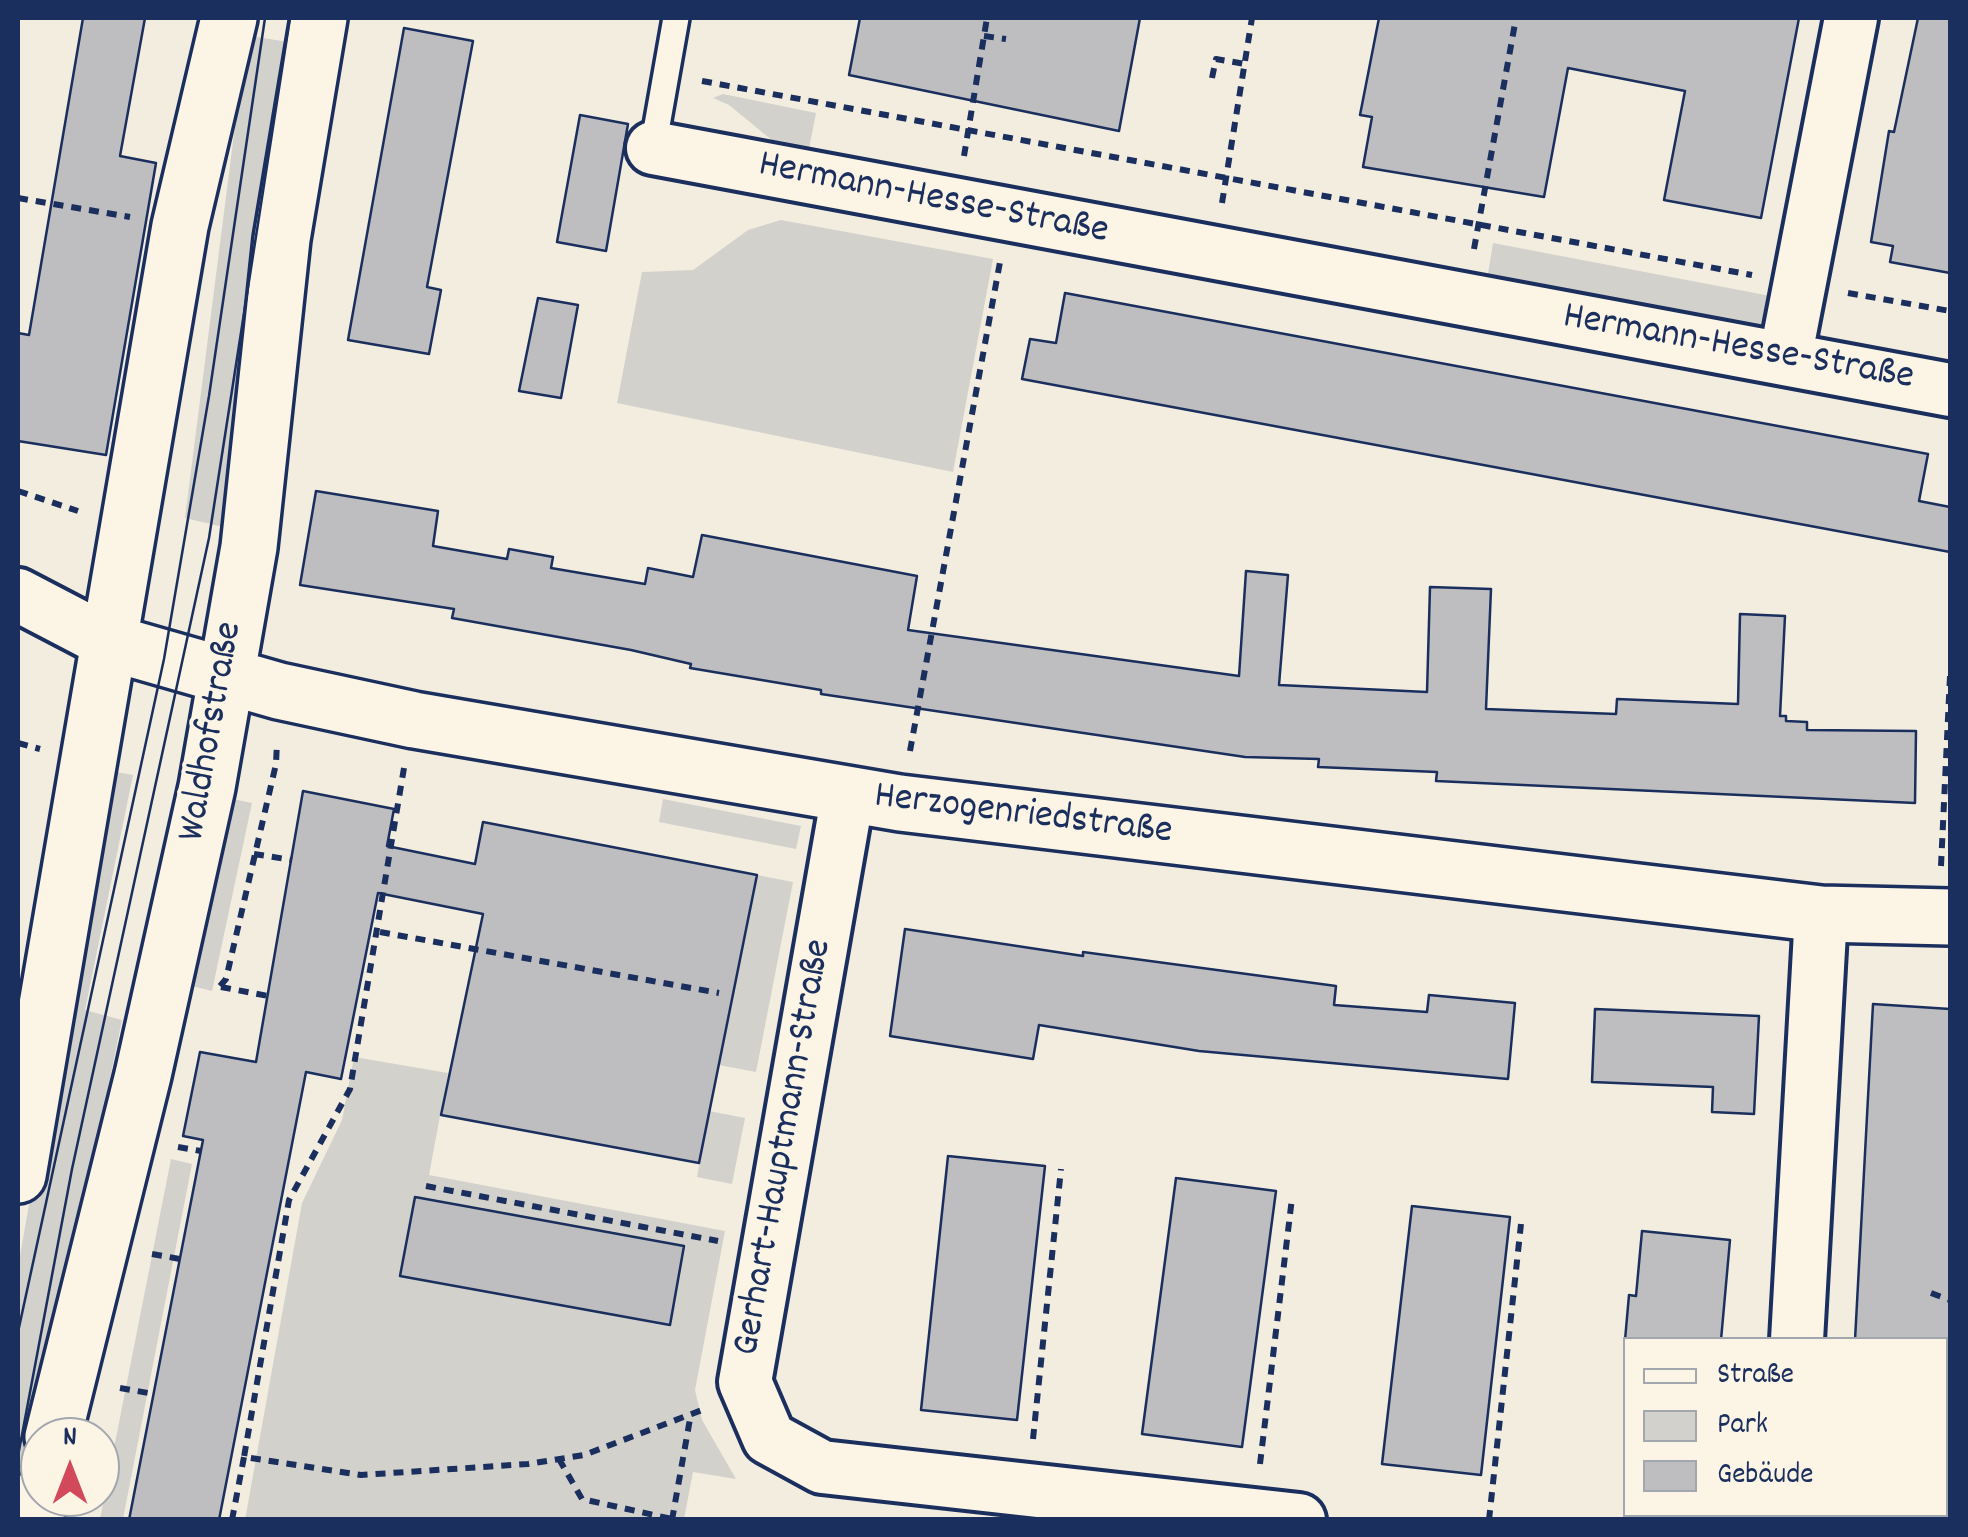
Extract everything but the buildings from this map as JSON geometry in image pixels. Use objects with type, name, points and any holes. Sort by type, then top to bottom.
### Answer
[{"type":"street","points":[[18,1175],[180,226],[204,110],[229,18]]},
{"type":"street","name":"Waldhofstraße","points":[[57,1417],[196,836],[248,547],[282,239],[319,18]]},
{"type":"street","points":[[1785,358],[1851,18]]},
{"type":"street","name":"Hermann-Hesse-Straße","points":[[653,148],[1950,390]]},
{"type":"street","points":[[18,596],[108,642]]},
{"type":"street","name":"Herzogenriedstraße","points":[[108,642],[223,676],[414,720],[900,804],[1821,914],[1944,917]]},
{"type":"street","name":"Gerhart-Hauptmann-Straße","points":[[848,794],[744,1382],[769,1438],[822,1467],[1276,1517]]},
{"type":"street","points":[[1797,1337],[1821,914]]},
{"type":"lane","points":[[653,148],[676,18]]},
{"type":"path","points":[[955,206],[987,18]]},
{"type":"path","points":[[1214,254],[1252,18]]},
{"type":"path","points":[[1466,300],[1516,18]]},
{"type":"path","points":[[984,36],[1006,39]]},
{"type":"path","points":[[1212,78],[1216,59],[1245,64]]},
{"type":"path","points":[[666,75],[1950,311]]},
{"type":"path","points":[[18,198],[180,226]]},
{"type":"path","points":[[900,804],[1009,216]]},
{"type":"path","points":[[18,491],[92,516]]},
{"type":"path","points":[[1944,917],[1950,676]]},
{"type":"path","points":[[232,1520],[289,1200],[350,1089],[380,932],[378,905],[414,720]]},
{"type":"path","points":[[254,854],[292,860]]},
{"type":"path","points":[[380,932],[719,993]]},
{"type":"path","points":[[220,986],[268,996]]},
{"type":"path","points":[[1028,1490],[1061,1169]]},
{"type":"path","points":[[426,1186],[768,1250]]},
{"type":"path","points":[[1276,1517],[1292,1198]]},
{"type":"path","points":[[1489,1520],[1521,1224]]},
{"type":"path","points":[[141,1252],[180,1259]]},
{"type":"path","points":[[1932,1293],[1950,1300]]},
{"type":"path","points":[[244,1457],[360,1474],[584,1455],[690,1418],[744,1382]]},
{"type":"path","points":[[113,1386],[154,1394]]},
{"type":"path","points":[[559,1458],[582,1499],[672,1519],[690,1418]]},
{"type":"green space","points":[[252,36],[293,43],[236,530],[185,518],[235,126]]},
{"type":"green space","points":[[723,94],[816,113],[807,159],[784,150],[729,105],[713,98]]},
{"type":"green space","points":[[781,220],[993,259],[953,472],[617,403],[642,272],[693,270],[748,230]]},
{"type":"green space","points":[[1493,243],[1781,298],[1775,334],[1487,280]]},
{"type":"green space","points":[[105,770],[133,775],[85,1010],[122,1020],[39,1417],[20,1417],[18,1520],[18,1267]]},
{"type":"green space","points":[[233,799],[252,803],[212,991],[192,986]]},
{"type":"green space","points":[[663,799],[801,826],[796,849],[659,822]]},
{"type":"green space","points":[[757,875],[793,882],[756,1072],[719,1065]]},
{"type":"green space","points":[[354,1057],[448,1073],[429,1175],[725,1231],[695,1390],[702,1420],[736,1479],[693,1472],[684,1519],[245,1520],[302,1203],[342,1120]]},
{"type":"green space","points":[[709,1111],[745,1118],[732,1184],[697,1177]]},
{"type":"green space","points":[[171,1159],[192,1164],[123,1519],[100,1519],[120,1517],[120,1418]]},
{"type":"tram line","points":[[18,1332],[164,659],[209,396],[265,18]]},
{"type":"tram line","points":[[18,1456],[72,1169],[209,538],[290,18]]}]
